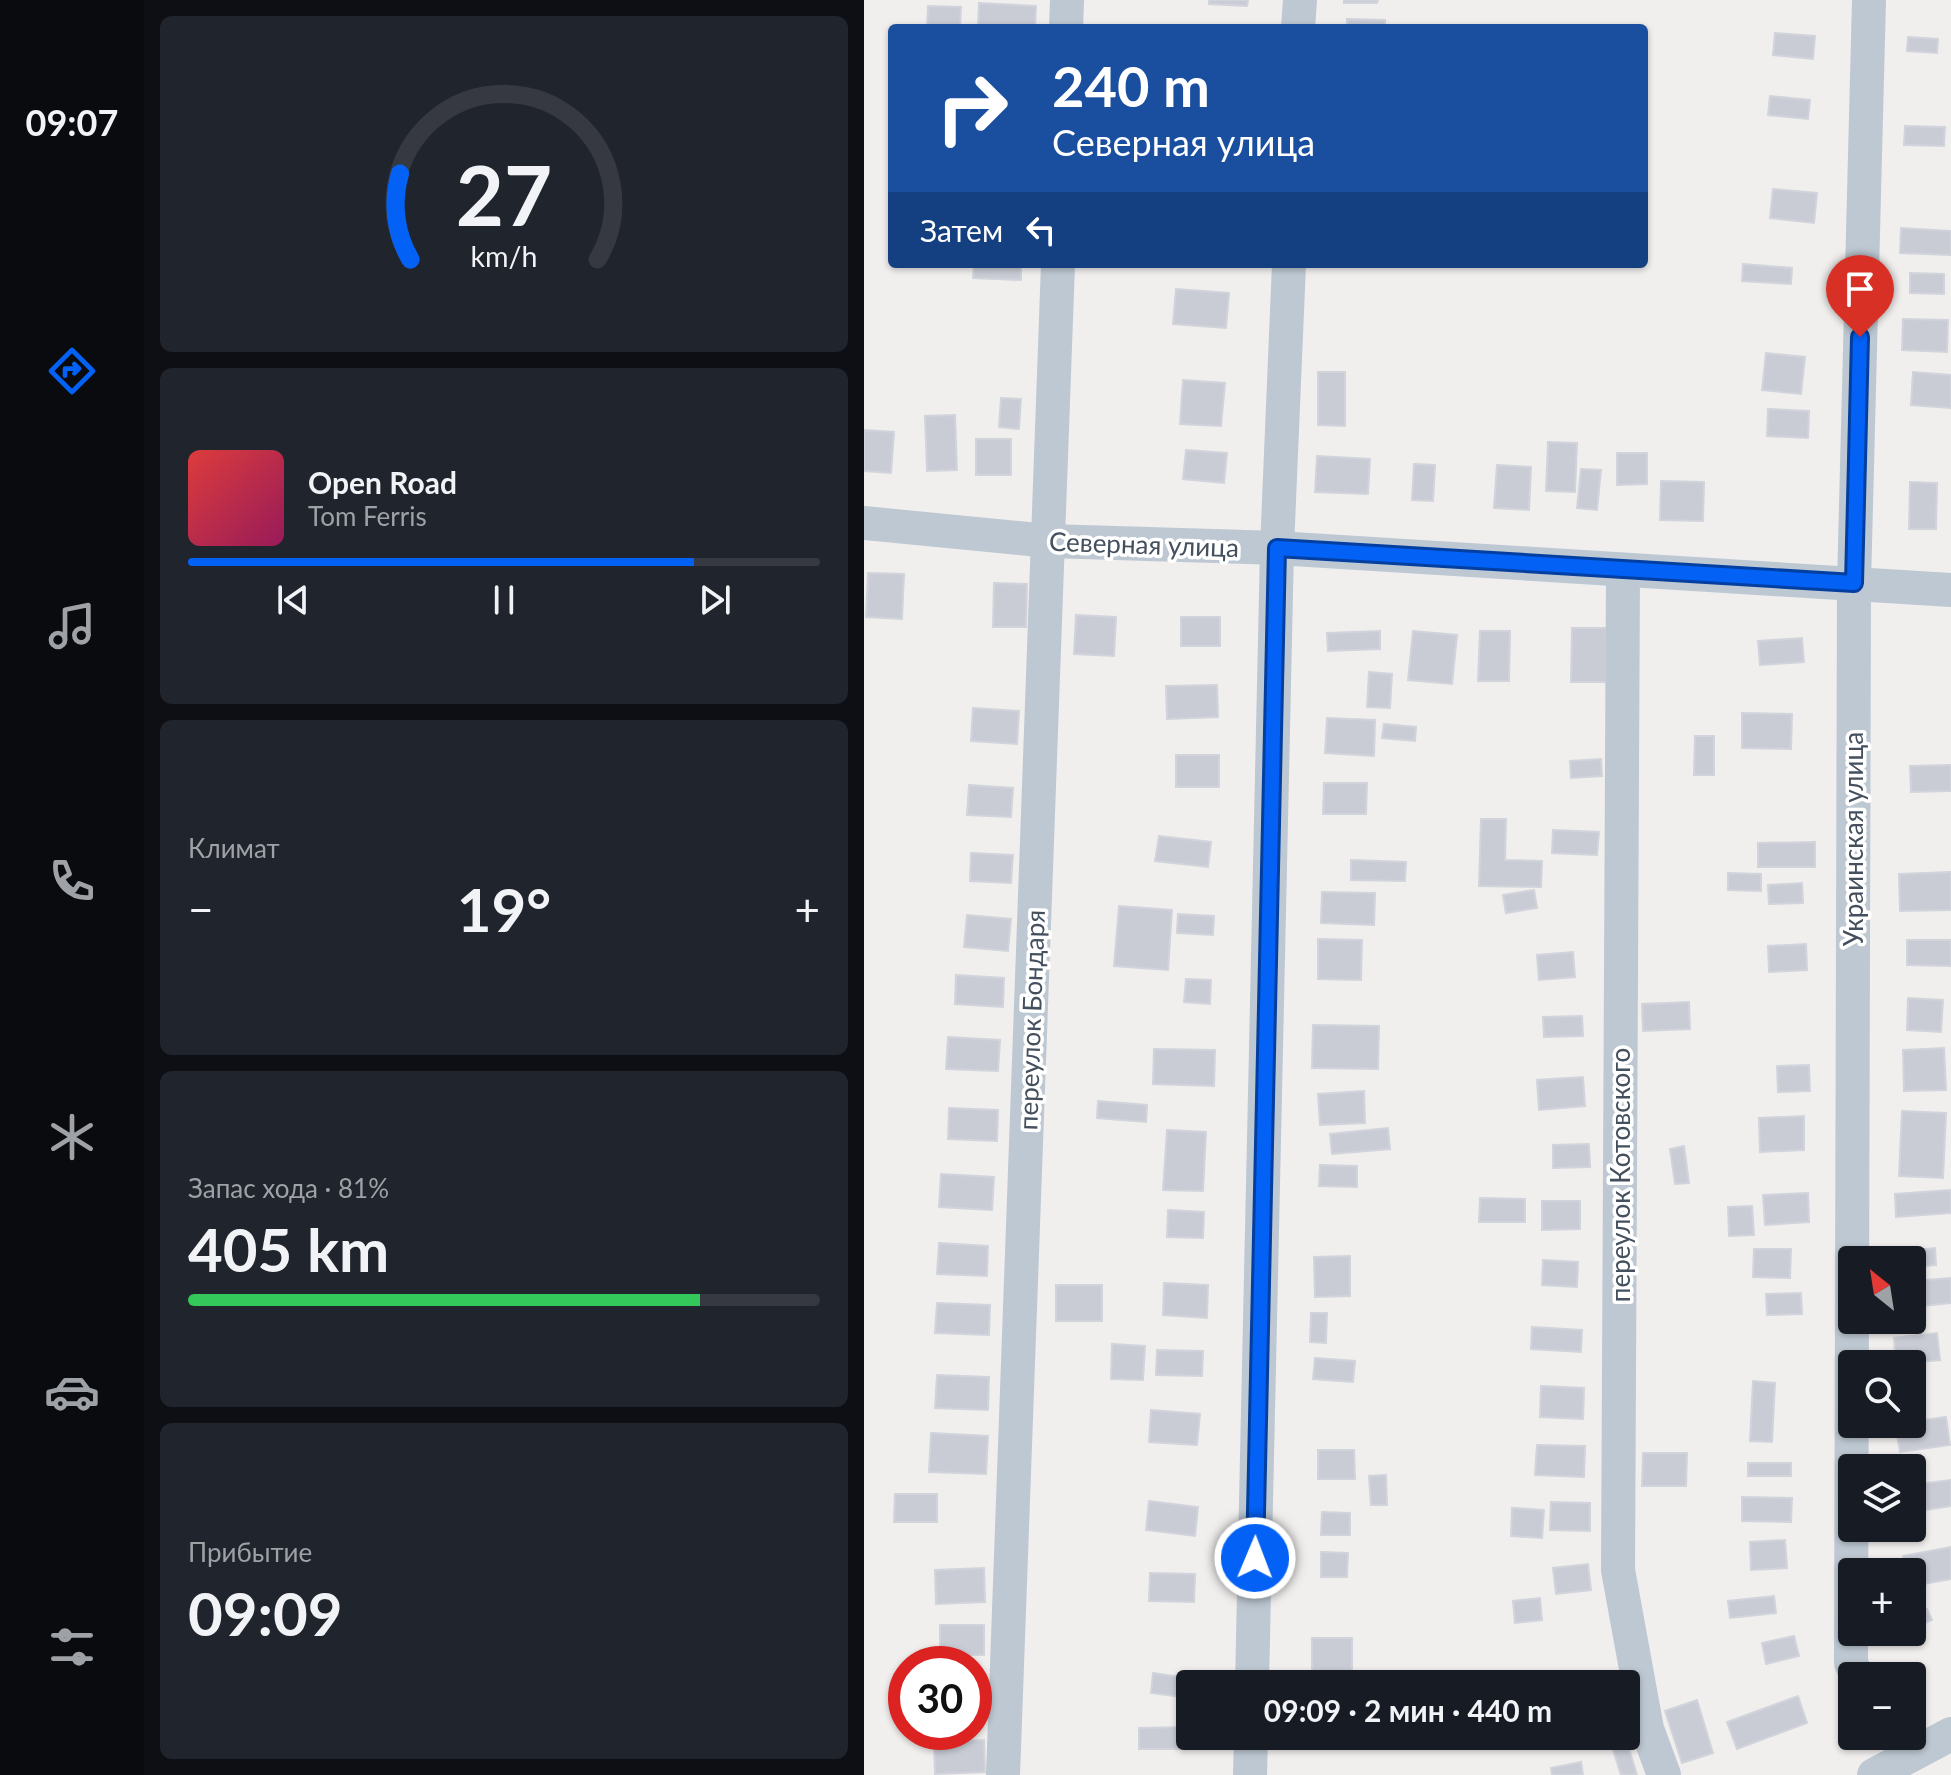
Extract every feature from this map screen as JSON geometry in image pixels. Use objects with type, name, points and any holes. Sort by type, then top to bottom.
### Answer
[{"type":"street","points":[[1066,24],[1067,0]]},
{"type":"street","points":[[1298,24],[1300,0]]},
{"type":"street","name":"Украинская улица","points":[[1851,1662],[1854,583],[1869,0]]},
{"type":"street","name":"переулок Бондаря","points":[[1003,1775],[1058,268]]},
{"type":"street","points":[[1252,1670],[1277,548],[1289,268]]},
{"type":"street","name":"Северная улица","points":[[864,523],[1049,541],[1277,548],[1951,590]]},
{"type":"street","name":"переулок Котовского","points":[[1623,570],[1618,1570],[1647,1729],[1664,1775]]},
{"type":"street","points":[[1894,1762],[1951,1734]]},
{"type":"street","points":[[1250,1775],[1251,1750]]},
{"type":"building","points":[[1209,0],[1248,0],[1247,6],[1209,4]]},
{"type":"building","points":[[1344,0],[1378,0],[1377,3],[1344,3]]},
{"type":"building","points":[[979,3],[1036,6],[1035,24],[978,24]]},
{"type":"building","points":[[928,6],[961,7],[960,24],[927,24]]},
{"type":"building","points":[[1347,19],[1385,20],[1385,24],[1347,24]]},
{"type":"building","points":[[1775,33],[1815,36],[1813,59],[1773,55]]},
{"type":"building","points":[[1908,37],[1938,39],[1937,53],[1907,51]]},
{"type":"building","points":[[1770,96],[1810,100],[1808,119],[1768,115]]},
{"type":"building","points":[[1905,126],[1945,127],[1944,146],[1904,145]]},
{"type":"building","points":[[1773,189],[1817,193],[1814,223],[1770,218]]},
{"type":"building","points":[[1901,228],[1951,231],[1951,255],[1900,253]]},
{"type":"building","points":[[1743,264],[1792,268],[1791,284],[1742,281]]},
{"type":"building","points":[[974,268],[1021,268],[1021,280],[973,278]]},
{"type":"building","points":[[1910,273],[1944,274],[1944,294],[1910,293]]},
{"type":"building","points":[[1176,289],[1229,293],[1226,328],[1173,324]]},
{"type":"building","points":[[1903,319],[1948,320],[1947,352],[1902,350]]},
{"type":"building","points":[[1766,353],[1805,357],[1801,394],[1762,390]]},
{"type":"building","points":[[1318,372],[1345,372],[1345,426],[1318,425]]},
{"type":"building","points":[[1913,372],[1951,375],[1951,408],[1911,405]]},
{"type":"building","points":[[1183,380],[1225,383],[1221,426],[1180,424]]},
{"type":"building","points":[[1001,398],[1021,399],[1019,429],[999,427]]},
{"type":"building","points":[[1768,409],[1809,411],[1808,438],[1767,436]]},
{"type":"building","points":[[955,415],[957,470],[927,471],[925,416]]},
{"type":"building","points":[[864,430],[894,432],[891,473],[864,471]]},
{"type":"building","points":[[976,439],[1011,439],[1011,475],[976,475]]},
{"type":"building","points":[[1548,442],[1577,443],[1575,492],[1546,491]]},
{"type":"building","points":[[1186,450],[1227,453],[1224,483],[1183,479]]},
{"type":"building","points":[[1617,453],[1647,453],[1647,484],[1617,485]]},
{"type":"building","points":[[1317,456],[1370,459],[1368,494],[1315,492]]},
{"type":"building","points":[[1414,464],[1435,465],[1433,501],[1412,500]]},
{"type":"building","points":[[1497,465],[1531,467],[1529,510],[1494,508]]},
{"type":"building","points":[[1581,469],[1601,470],[1597,510],[1577,508]]},
{"type":"building","points":[[1661,481],[1704,482],[1703,521],[1660,520]]},
{"type":"building","points":[[1910,482],[1937,483],[1936,529],[1909,529]]},
{"type":"building","points":[[868,573],[904,574],[902,619],[866,617]]},
{"type":"building","points":[[994,583],[1027,584],[1026,627],[993,627]]},
{"type":"building","points":[[1076,615],[1116,617],[1114,656],[1074,654]]},
{"type":"building","points":[[1181,617],[1220,617],[1220,646],[1181,646]]},
{"type":"building","points":[[1572,628],[1606,628],[1606,682],[1571,682]]},
{"type":"building","points":[[1380,631],[1380,649],[1328,651],[1327,633]]},
{"type":"building","points":[[1413,631],[1457,635],[1452,684],[1408,680]]},
{"type":"building","points":[[1480,631],[1510,631],[1509,681],[1478,681]]},
{"type":"building","points":[[1802,638],[1804,662],[1760,665],[1758,641]]},
{"type":"building","points":[[1369,672],[1392,674],[1390,708],[1367,707]]},
{"type":"building","points":[[1217,685],[1218,717],[1167,719],[1166,686]]},
{"type":"building","points":[[973,708],[1019,711],[1017,744],[971,741]]},
{"type":"building","points":[[1742,713],[1792,714],[1791,749],[1742,748]]},
{"type":"building","points":[[1327,718],[1375,720],[1374,756],[1325,753]]},
{"type":"building","points":[[1384,724],[1416,727],[1415,741],[1382,738]]},
{"type":"building","points":[[1695,736],[1714,736],[1714,775],[1694,775]]},
{"type":"building","points":[[1176,755],[1219,755],[1219,787],[1176,787]]},
{"type":"building","points":[[1601,759],[1602,776],[1571,778],[1570,761]]},
{"type":"building","points":[[1951,765],[1951,791],[1911,792],[1910,766]]},
{"type":"building","points":[[1324,783],[1367,783],[1366,814],[1323,814]]},
{"type":"building","points":[[969,785],[1013,788],[1011,817],[967,815]]},
{"type":"building","points":[[1481,819],[1506,819],[1505,860],[1542,861],[1541,887],[1479,886]]},
{"type":"building","points":[[1553,830],[1599,832],[1597,855],[1552,853]]},
{"type":"building","points":[[1159,836],[1211,842],[1208,867],[1155,861]]},
{"type":"building","points":[[1815,842],[1815,867],[1758,867],[1758,843]]},
{"type":"building","points":[[971,853],[1013,855],[1011,883],[970,881]]},
{"type":"building","points":[[1351,860],[1406,862],[1405,881],[1351,880]]},
{"type":"building","points":[[1951,872],[1951,910],[1900,911],[1899,874]]},
{"type":"building","points":[[1728,873],[1761,874],[1761,891],[1728,890]]},
{"type":"building","points":[[1802,883],[1803,903],[1769,904],[1768,885]]},
{"type":"building","points":[[1534,890],[1537,908],[1506,913],[1503,895]]},
{"type":"building","points":[[1322,892],[1375,893],[1374,925],[1321,923]]},
{"type":"building","points":[[1119,906],[1172,910],[1168,970],[1114,966]]},
{"type":"building","points":[[1178,914],[1214,916],[1213,935],[1177,933]]},
{"type":"building","points":[[967,915],[1011,919],[1008,951],[964,947]]},
{"type":"building","points":[[1318,939],[1362,940],[1361,980],[1318,979]]},
{"type":"building","points":[[1907,940],[1951,940],[1951,966],[1907,965]]},
{"type":"building","points":[[1806,944],[1807,970],[1769,972],[1768,946]]},
{"type":"building","points":[[1573,952],[1575,977],[1539,980],[1537,955]]},
{"type":"building","points":[[956,975],[1004,978],[1003,1007],[955,1004]]},
{"type":"building","points":[[1186,979],[1211,980],[1210,1004],[1184,1002]]},
{"type":"building","points":[[1908,998],[1943,1000],[1941,1032],[1907,1030]]},
{"type":"building","points":[[1689,1002],[1690,1029],[1643,1031],[1642,1004]]},
{"type":"building","points":[[1582,1016],[1583,1036],[1544,1037],[1543,1017]]},
{"type":"building","points":[[1313,1025],[1379,1026],[1378,1069],[1312,1068]]},
{"type":"building","points":[[948,1037],[1000,1040],[998,1071],[946,1069]]},
{"type":"building","points":[[1944,1048],[1946,1090],[1904,1091],[1903,1050]]},
{"type":"building","points":[[1154,1049],[1215,1050],[1214,1086],[1153,1084]]},
{"type":"building","points":[[1809,1065],[1810,1091],[1778,1092],[1777,1066]]},
{"type":"building","points":[[1583,1077],[1585,1106],[1539,1110],[1537,1080]]},
{"type":"building","points":[[1364,1091],[1365,1123],[1320,1125],[1318,1094]]},
{"type":"building","points":[[1098,1101],[1147,1105],[1146,1122],[1097,1118]]},
{"type":"building","points":[[949,1108],[998,1110],[997,1141],[948,1139]]},
{"type":"building","points":[[1902,1111],[1946,1113],[1943,1178],[1899,1176]]},
{"type":"building","points":[[1804,1116],[1804,1150],[1760,1152],[1759,1118]]},
{"type":"building","points":[[1388,1128],[1390,1149],[1332,1154],[1330,1134]]},
{"type":"building","points":[[1167,1130],[1206,1132],[1203,1191],[1163,1190]]},
{"type":"building","points":[[1589,1144],[1590,1167],[1553,1168],[1553,1145]]},
{"type":"building","points":[[1684,1146],[1689,1183],[1675,1184],[1670,1149]]},
{"type":"building","points":[[1320,1165],[1357,1166],[1357,1187],[1319,1186]]},
{"type":"building","points":[[941,1174],[994,1177],[992,1210],[939,1207]]},
{"type":"building","points":[[1951,1190],[1951,1213],[1896,1217],[1895,1194]]},
{"type":"building","points":[[1808,1193],[1809,1222],[1765,1225],[1763,1195]]},
{"type":"building","points":[[1480,1198],[1525,1199],[1525,1222],[1479,1222]]},
{"type":"building","points":[[1542,1201],[1580,1201],[1580,1229],[1542,1230]]},
{"type":"building","points":[[1752,1206],[1754,1235],[1729,1236],[1728,1207]]},
{"type":"building","points":[[1168,1210],[1204,1212],[1203,1238],[1167,1237]]},
{"type":"building","points":[[939,1243],[988,1246],[987,1276],[937,1274]]},
{"type":"building","points":[[1935,1248],[1936,1265],[1926,1266],[1926,1249]]},
{"type":"building","points":[[1754,1249],[1791,1249],[1790,1278],[1753,1277]]},
{"type":"building","points":[[1350,1256],[1350,1296],[1315,1297],[1314,1257]]},
{"type":"building","points":[[1543,1260],[1578,1262],[1577,1287],[1542,1285]]},
{"type":"building","points":[[1951,1278],[1951,1303],[1926,1306],[1926,1280]]},
{"type":"building","points":[[1164,1283],[1208,1285],[1207,1318],[1163,1315]]},
{"type":"building","points":[[1056,1285],[1102,1285],[1102,1321],[1056,1321]]},
{"type":"building","points":[[1801,1293],[1802,1314],[1767,1315],[1766,1294]]},
{"type":"building","points":[[937,1303],[990,1305],[989,1335],[935,1333]]},
{"type":"building","points":[[1311,1313],[1327,1313],[1326,1343],[1310,1342]]},
{"type":"building","points":[[1532,1327],[1582,1330],[1581,1352],[1531,1349]]},
{"type":"building","points":[[1937,1333],[1940,1360],[1926,1361],[1926,1350],[1895,1350],[1894,1338]]},
{"type":"building","points":[[1112,1344],[1145,1346],[1143,1380],[1111,1379]]},
{"type":"building","points":[[1157,1350],[1203,1351],[1202,1376],[1156,1375]]},
{"type":"building","points":[[1315,1358],[1355,1361],[1353,1382],[1313,1379]]},
{"type":"building","points":[[937,1375],[989,1377],[988,1410],[935,1408]]},
{"type":"building","points":[[1753,1381],[1775,1383],[1772,1442],[1750,1441]]},
{"type":"building","points":[[1541,1386],[1584,1388],[1583,1419],[1540,1417]]},
{"type":"building","points":[[1151,1410],[1200,1414],[1197,1445],[1149,1442]]},
{"type":"building","points":[[1946,1417],[1950,1445],[1900,1452],[1898,1438],[1926,1438],[1926,1420]]},
{"type":"building","points":[[931,1433],[988,1436],[986,1474],[929,1472]]},
{"type":"building","points":[[1537,1445],[1585,1446],[1584,1477],[1535,1475]]},
{"type":"building","points":[[1318,1450],[1354,1450],[1355,1479],[1318,1479]]},
{"type":"building","points":[[1643,1453],[1687,1453],[1686,1486],[1642,1486]]},
{"type":"building","points":[[1748,1463],[1791,1463],[1791,1476],[1748,1476]]},
{"type":"building","points":[[1386,1475],[1387,1505],[1371,1505],[1369,1476]]},
{"type":"building","points":[[1951,1480],[1951,1506],[1926,1510],[1926,1483]]},
{"type":"building","points":[[895,1494],[937,1494],[937,1522],[894,1522]]},
{"type":"building","points":[[1742,1497],[1792,1498],[1791,1522],[1742,1521]]},
{"type":"building","points":[[1149,1501],[1198,1507],[1195,1536],[1146,1530]]},
{"type":"building","points":[[1551,1502],[1590,1503],[1590,1531],[1550,1530]]},
{"type":"building","points":[[1512,1508],[1544,1510],[1542,1538],[1511,1536]]},
{"type":"building","points":[[1322,1512],[1350,1513],[1350,1535],[1321,1535]]},
{"type":"building","points":[[1785,1540],[1787,1568],[1751,1570],[1750,1542]]},
{"type":"building","points":[[1951,1547],[1951,1579],[1926,1583],[1926,1558],[1903,1556]]},
{"type":"building","points":[[1321,1552],[1348,1553],[1347,1577],[1321,1577]]},
{"type":"building","points":[[1588,1564],[1591,1590],[1556,1594],[1553,1568]]},
{"type":"building","points":[[984,1568],[985,1602],[936,1604],[935,1570]]},
{"type":"building","points":[[1150,1573],[1195,1574],[1194,1602],[1149,1601]]},
{"type":"building","points":[[1774,1596],[1776,1613],[1730,1618],[1728,1601]]},
{"type":"building","points":[[1540,1598],[1542,1620],[1515,1623],[1513,1601]]},
{"type":"building","points":[[1926,1609],[1932,1620],[1926,1622]]},
{"type":"building","points":[[940,1625],[984,1625],[984,1646],[940,1646]]},
{"type":"building","points":[[1794,1636],[1799,1656],[1766,1664],[1762,1643]]},
{"type":"building","points":[[1312,1638],[1352,1638],[1352,1670],[1312,1670]]},
{"type":"building","points":[[1153,1673],[1176,1676],[1176,1696],[1151,1693]]},
{"type":"building","points":[[1798,1696],[1807,1723],[1737,1749],[1727,1722]]},
{"type":"building","points":[[1697,1700],[1713,1753],[1682,1763],[1665,1711]]},
{"type":"building","points":[[1176,1727],[1176,1749],[1139,1749],[1139,1728]]},
{"type":"building","points":[[934,1750],[984,1750],[985,1772],[935,1774]]},
{"type":"building","points":[[1613,1750],[1629,1750],[1637,1775],[1621,1775]]},
{"type":"building","points":[[1581,1762],[1583,1775],[1552,1775],[1551,1768]]},
{"type":"route","points":[[1255,1558],[1277,548],[1854,583],[1860,337]]}]
